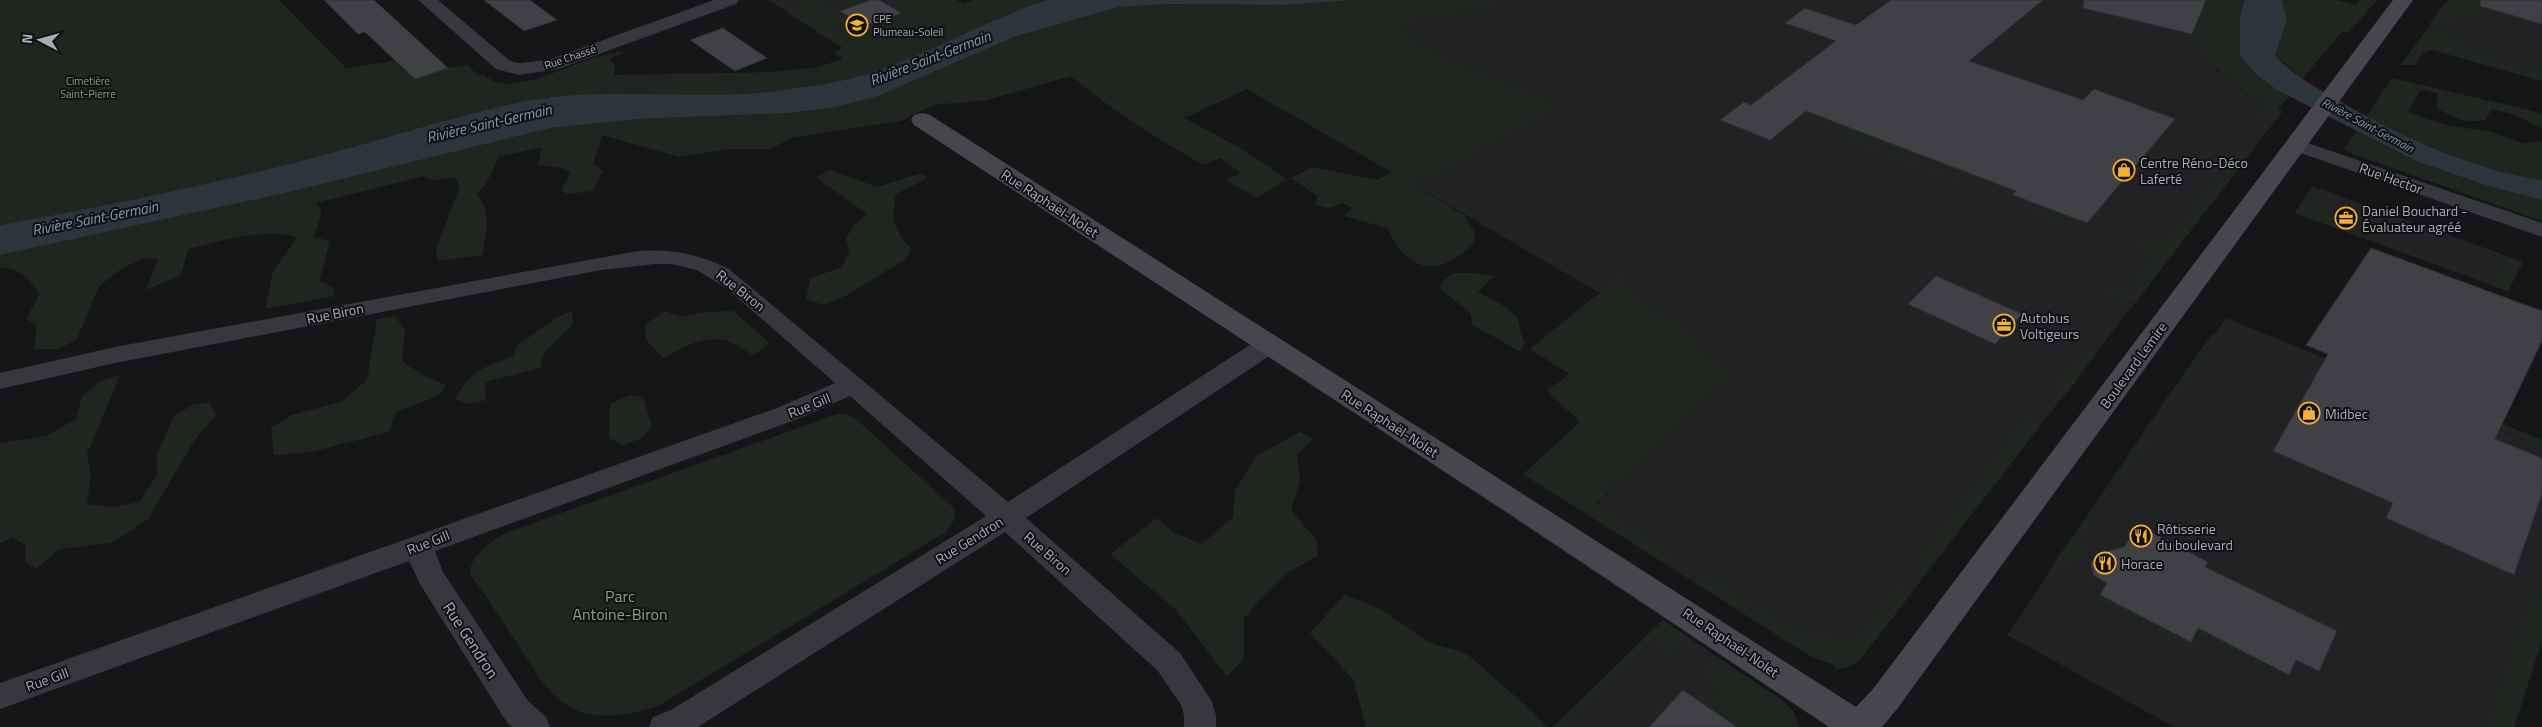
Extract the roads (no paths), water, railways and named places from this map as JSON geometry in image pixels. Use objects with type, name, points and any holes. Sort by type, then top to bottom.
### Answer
[{"type":"main road","name":"Boulevard Lemire","points":[[1859,727],[1885,699],[2403,0]]},
{"type":"main road","name":"Rue Raphaël-Nolet","points":[[922,120],[1268,345],[1660,595],[1859,727]]},
{"type":"street","name":"Rue Chassé","points":[[427,0],[503,65],[519,69],[551,65],[730,0]]},
{"type":"street","name":"Rue Hector","points":[[2304,134],[2542,230]]},
{"type":"street","name":"Rue Biron","points":[[0,381],[174,343],[601,263],[646,257],[682,258],[711,266],[723,273],[854,385],[1169,662],[1195,700],[1200,715],[1200,727]]},
{"type":"street","name":"Rue Gendron","points":[[666,727],[682,720],[1006,517],[1268,345]]},
{"type":"street","name":"Rue Gill","points":[[0,696],[786,414],[854,385]]},
{"type":"street","name":"Rue Gendron","points":[[418,546],[430,576],[518,711],[534,727]]},
{"type":"water","name":"Rivière Saint-Germain","points":[[1047,0],[1353,0],[1285,5],[1169,4],[1119,7],[1014,37],[873,98],[830,108],[788,113],[638,119],[551,128],[285,193],[0,255],[0,225],[203,185],[283,166],[517,103],[549,97],[581,95],[744,94],[817,85],[846,79],[905,60],[999,18]]},
{"type":"water","name":"Rivière Saint-Germain","points":[[2244,0],[2282,0],[2287,20],[2275,55],[2282,63],[2307,82],[2390,129],[2439,151],[2490,168],[2542,180],[2542,200],[2488,186],[2416,161],[2277,90],[2256,74],[2240,56],[2240,18]]},
{"type":"place","name":"CPE Plumeau-Soleil","points":[[857,25]]},
{"type":"place","name":"Centre Réno-Déco Laferté","points":[[2124,170]]},
{"type":"place","name":"Daniel Bouchard - Évaluateur agréé","points":[[2346,218]]},
{"type":"place","name":"Autobus Voltigeurs","points":[[2004,325]]},
{"type":"place","name":"Midbec","points":[[2309,413]]},
{"type":"place","name":"Rôtisserie du boulevard","points":[[2141,536]]},
{"type":"place","name":"Horace","points":[[2105,563]]},
{"type":"park label","name":"Cimetière Saint-Pierre","points":[[88,87]]},
{"type":"park label","name":"Parc Antoine-Biron","points":[[620,605]]}]
